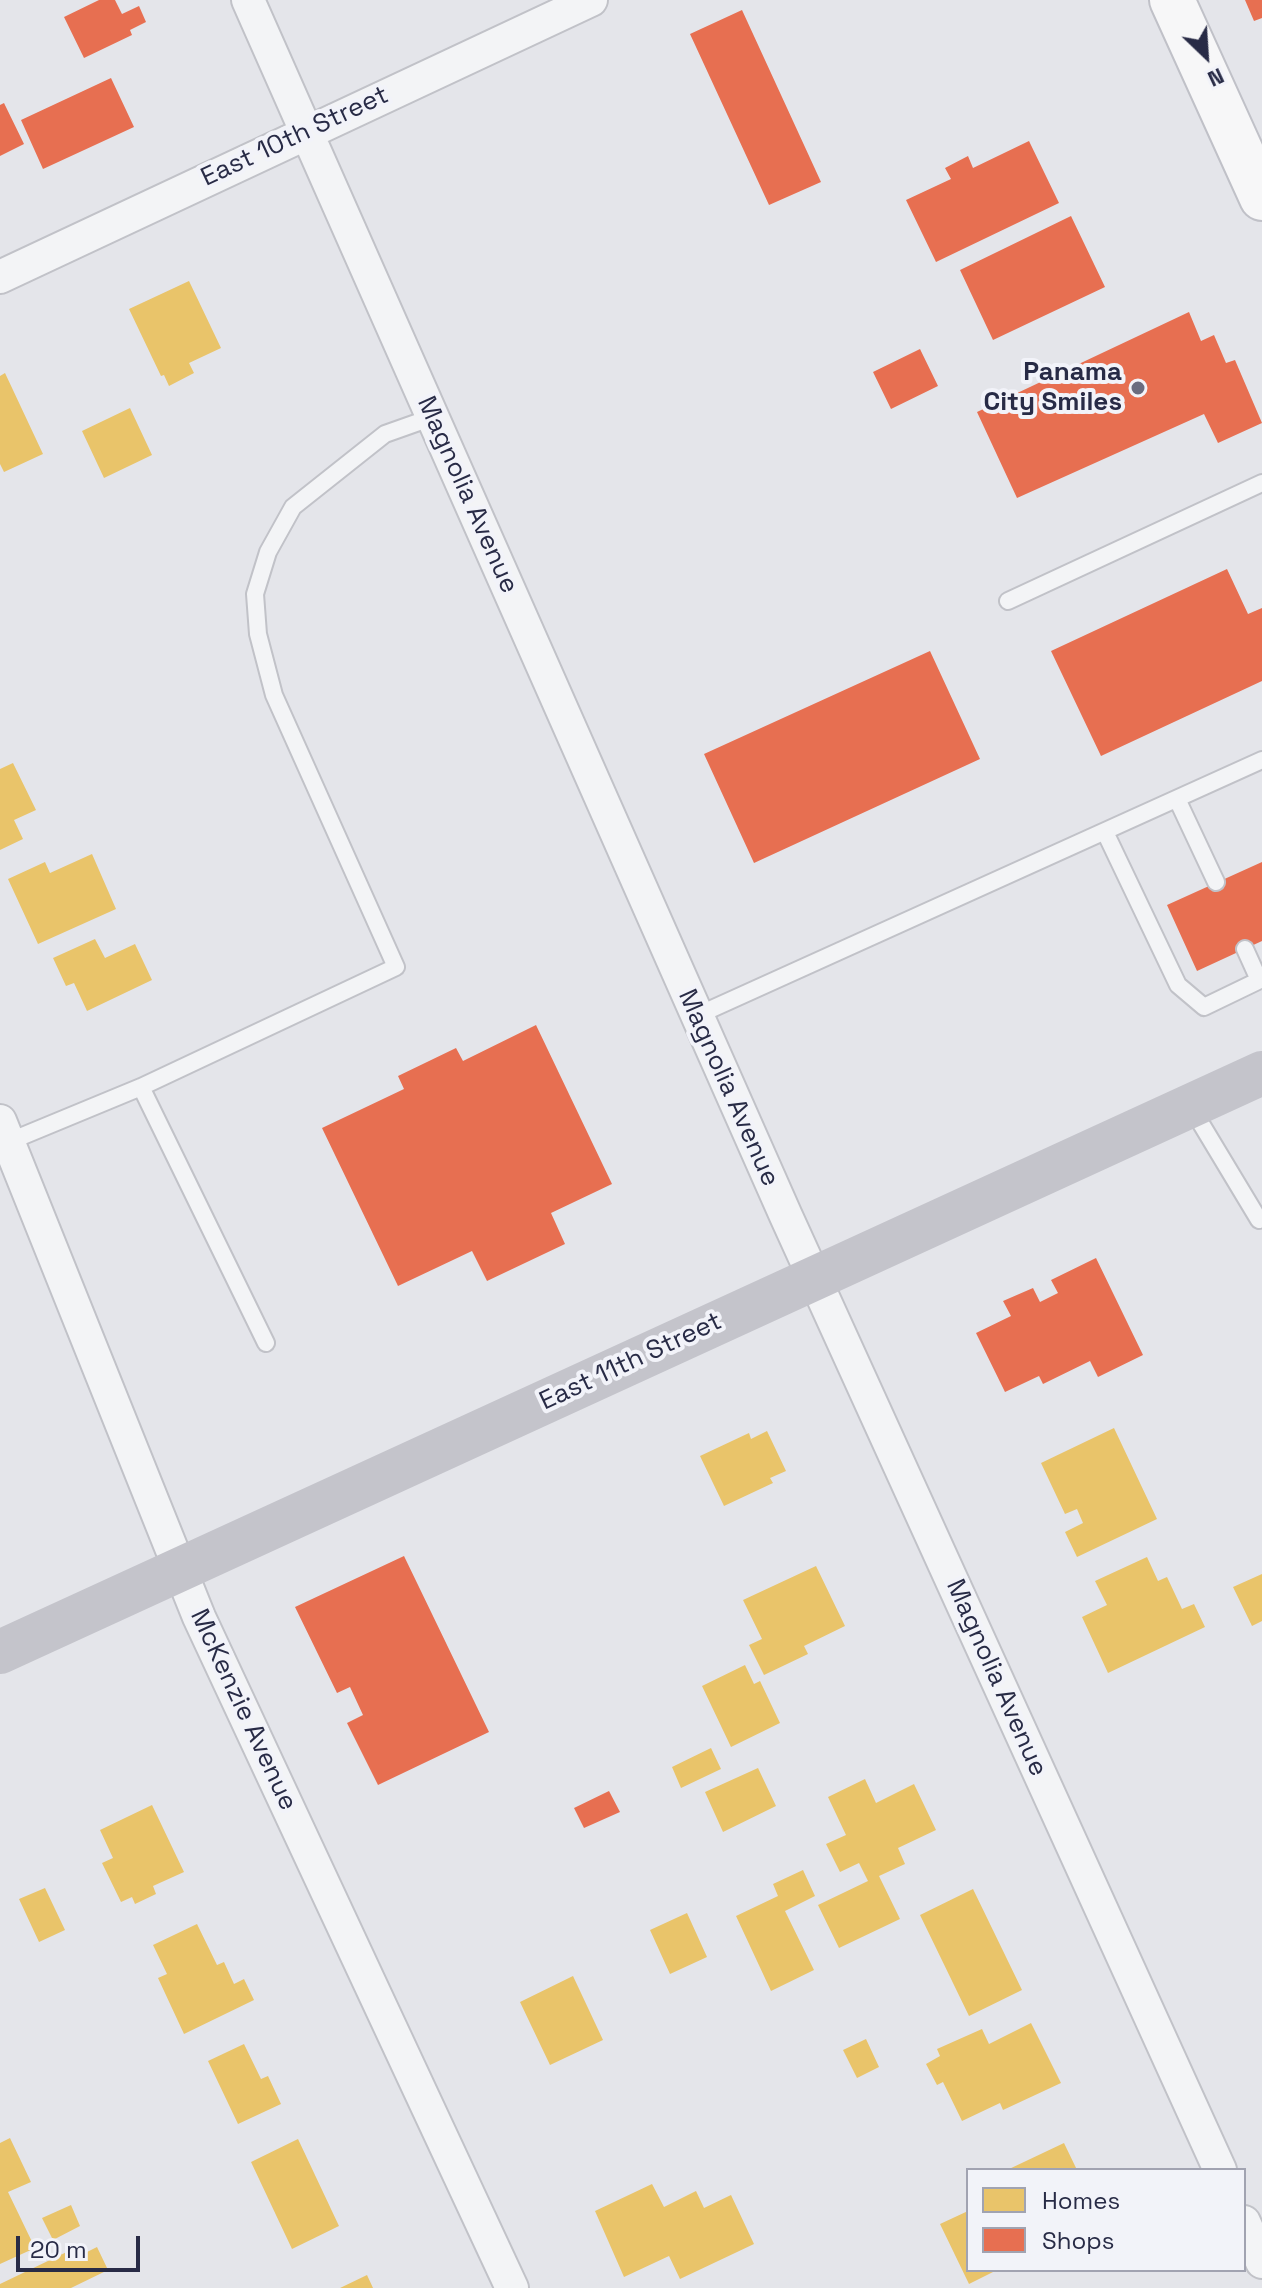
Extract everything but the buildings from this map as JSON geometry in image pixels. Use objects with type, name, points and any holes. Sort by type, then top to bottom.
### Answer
[{"type":"main road","points":[[1172,0],[1262,198]]},
{"type":"main road","name":"East 11th Street","points":[[0,1652],[1262,1073]]},
{"type":"street","name":"Magnolia Avenue","points":[[248,0],[696,1016],[1219,2168]]},
{"type":"street","name":"East 10th Street","points":[[0,277],[591,0]]},
{"type":"street","name":"McKenzie Avenue","points":[[4,1131],[199,1617],[512,2288]]},
{"type":"street","points":[[1246,2226],[1262,2262]]},
{"type":"lane","points":[[4,1131],[141,1087],[396,967],[274,695],[258,634],[255,594],[268,552],[293,507],[385,434],[433,417]]},
{"type":"lane","points":[[1008,601],[1262,483]]},
{"type":"lane","points":[[696,1016],[1262,760]]},
{"type":"lane","points":[[1177,799],[1216,882]]},
{"type":"lane","points":[[1105,832],[1178,985],[1204,1007],[1260,980],[1245,949]]},
{"type":"lane","points":[[141,1087],[266,1343]]},
{"type":"lane","points":[[1190,1106],[1261,1221]]},
{"type":"place","name":"Panama City Smiles","points":[[1138,388]]}]
